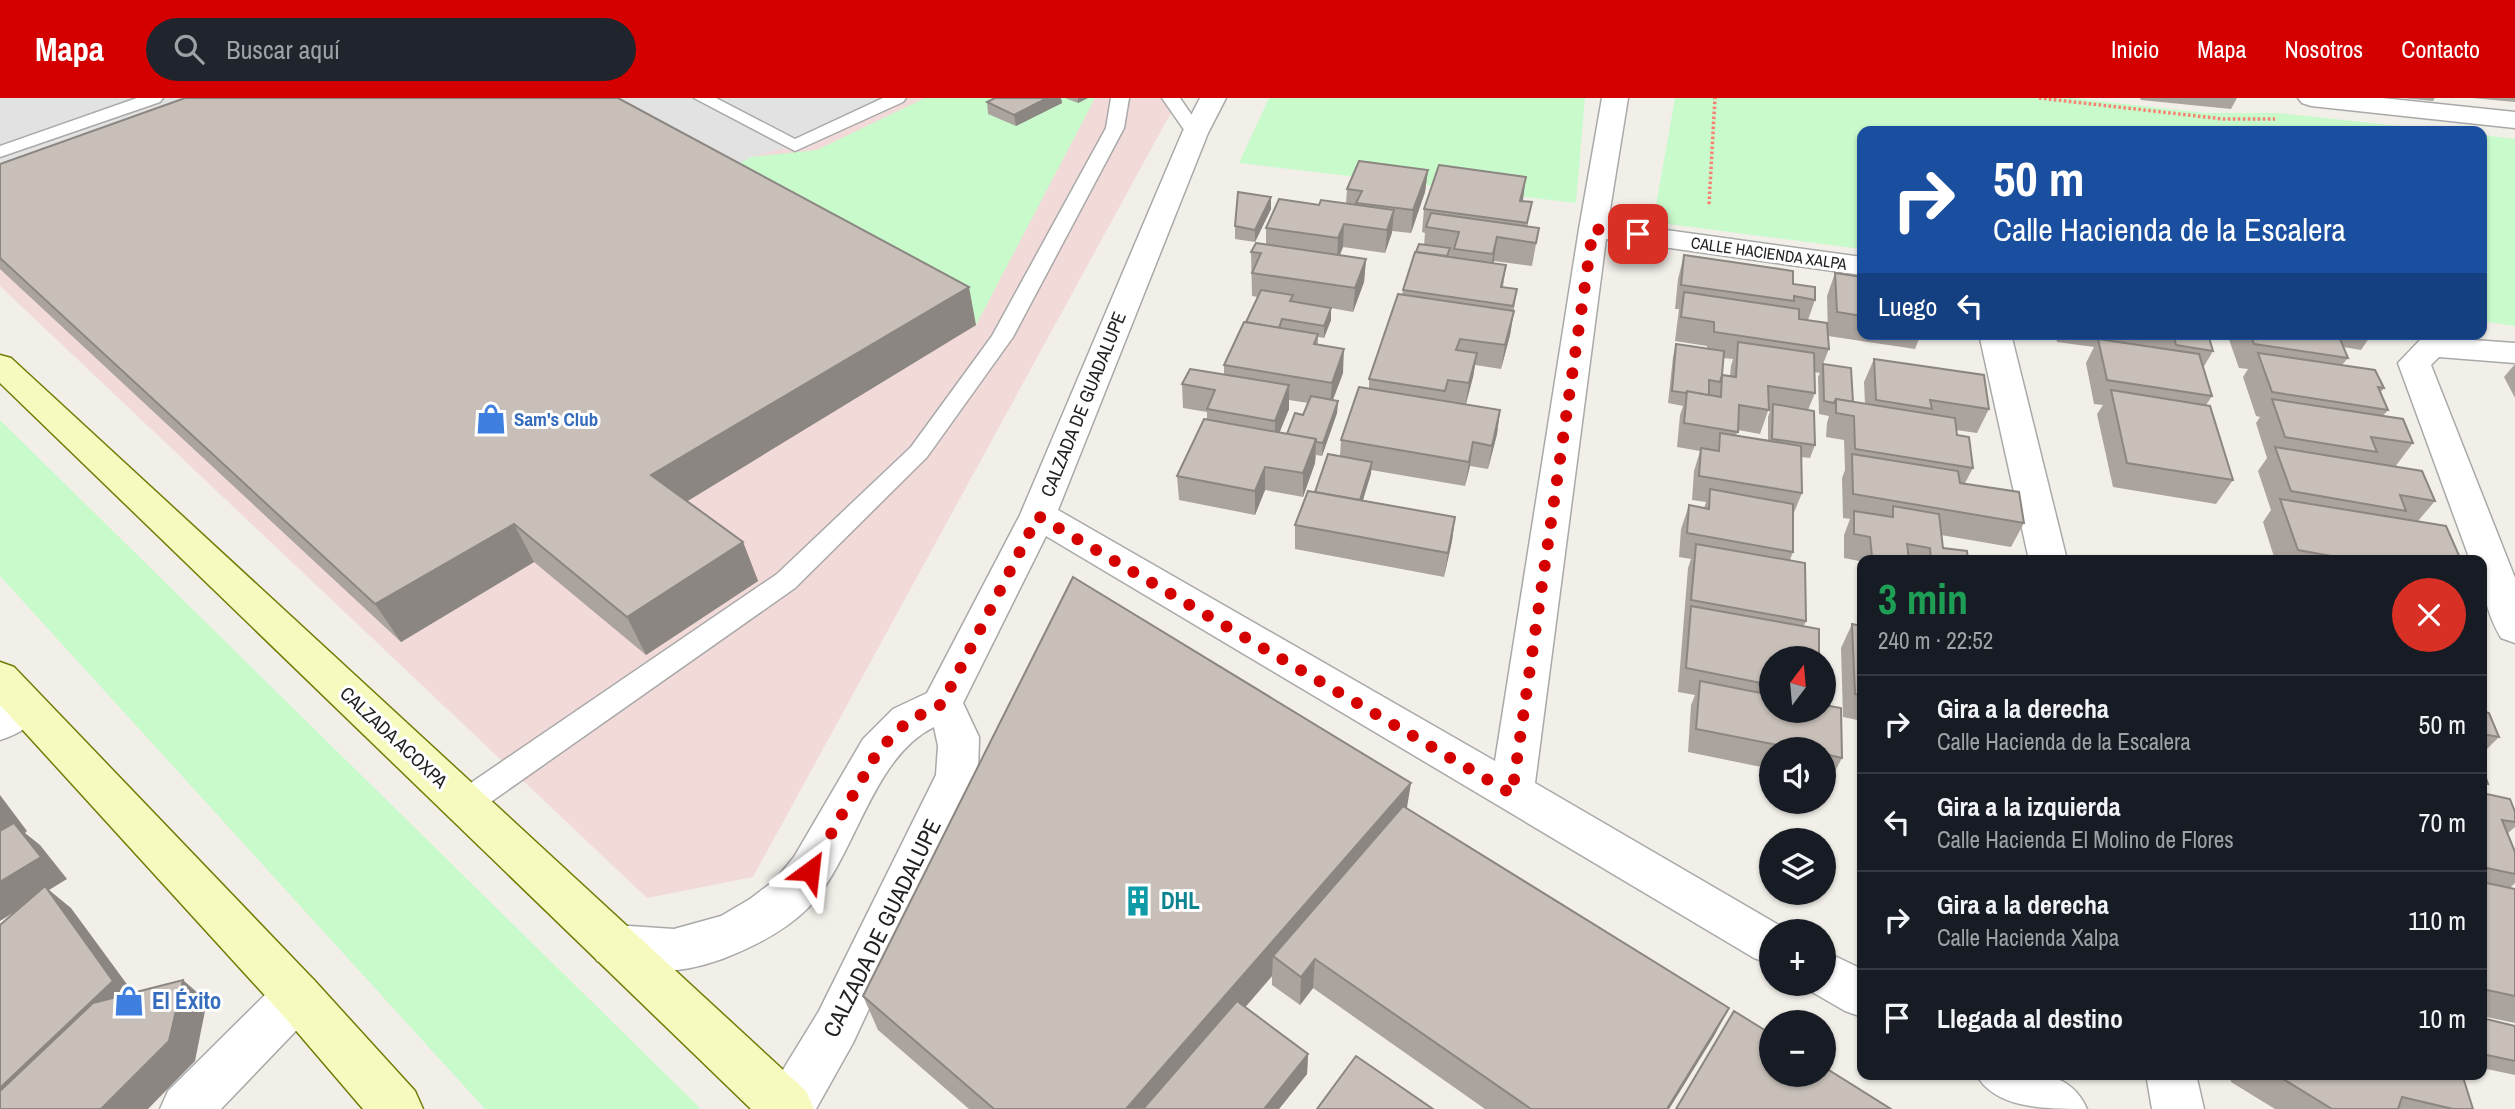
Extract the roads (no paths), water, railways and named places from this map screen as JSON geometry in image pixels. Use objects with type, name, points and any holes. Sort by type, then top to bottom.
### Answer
[{"type":"main road","name":"CALZADA ACOXPA","points":[[0,365],[788,1109]]},
{"type":"main road","points":[[8,703],[297,996],[397,1109]]},
{"type":"street","name":"CALZADA DE GUADALUPE","points":[[788,1109],[836,1027],[957,775],[959,736],[953,719],[942,704],[1038,516],[1195,133],[1213,98]]},
{"type":"street","points":[[1512,794],[1593,229],[1615,98]]},
{"type":"street","points":[[2311,98],[2515,120]]},
{"type":"street","name":"CALLE HACIENDA XALPA","points":[[1593,229],[1857,265]]},
{"type":"street","points":[[1996,340],[2047,555]]},
{"type":"street","points":[[2515,353],[2431,347],[2414,363],[2515,628]]},
{"type":"street","points":[[1038,516],[1759,936]]},
{"type":"street","points":[[614,946],[674,950],[738,931],[766,914],[791,894],[810,871],[878,751],[908,721],[942,704]]},
{"type":"street","points":[[1836,980],[1857,992]]},
{"type":"street","points":[[186,1109],[297,996]]},
{"type":"street","points":[[2011,1080],[2062,1109]]},
{"type":"street","points":[[2172,1080],[2178,1109]]},
{"type":"lane","points":[[0,152],[154,98]]},
{"type":"lane","points":[[703,98],[795,146],[897,98]]},
{"type":"lane","points":[[464,804],[786,581],[919,452],[1002,337],[1115,128],[1120,98]]},
{"type":"lane","points":[[1171,98],[1195,133]]},
{"type":"place","name":"Sam's Club","points":[[491,419]]},
{"type":"place","name":"DHL","points":[[1138,901]]},
{"type":"place","name":"El Éxito","points":[[129,1001]]}]
